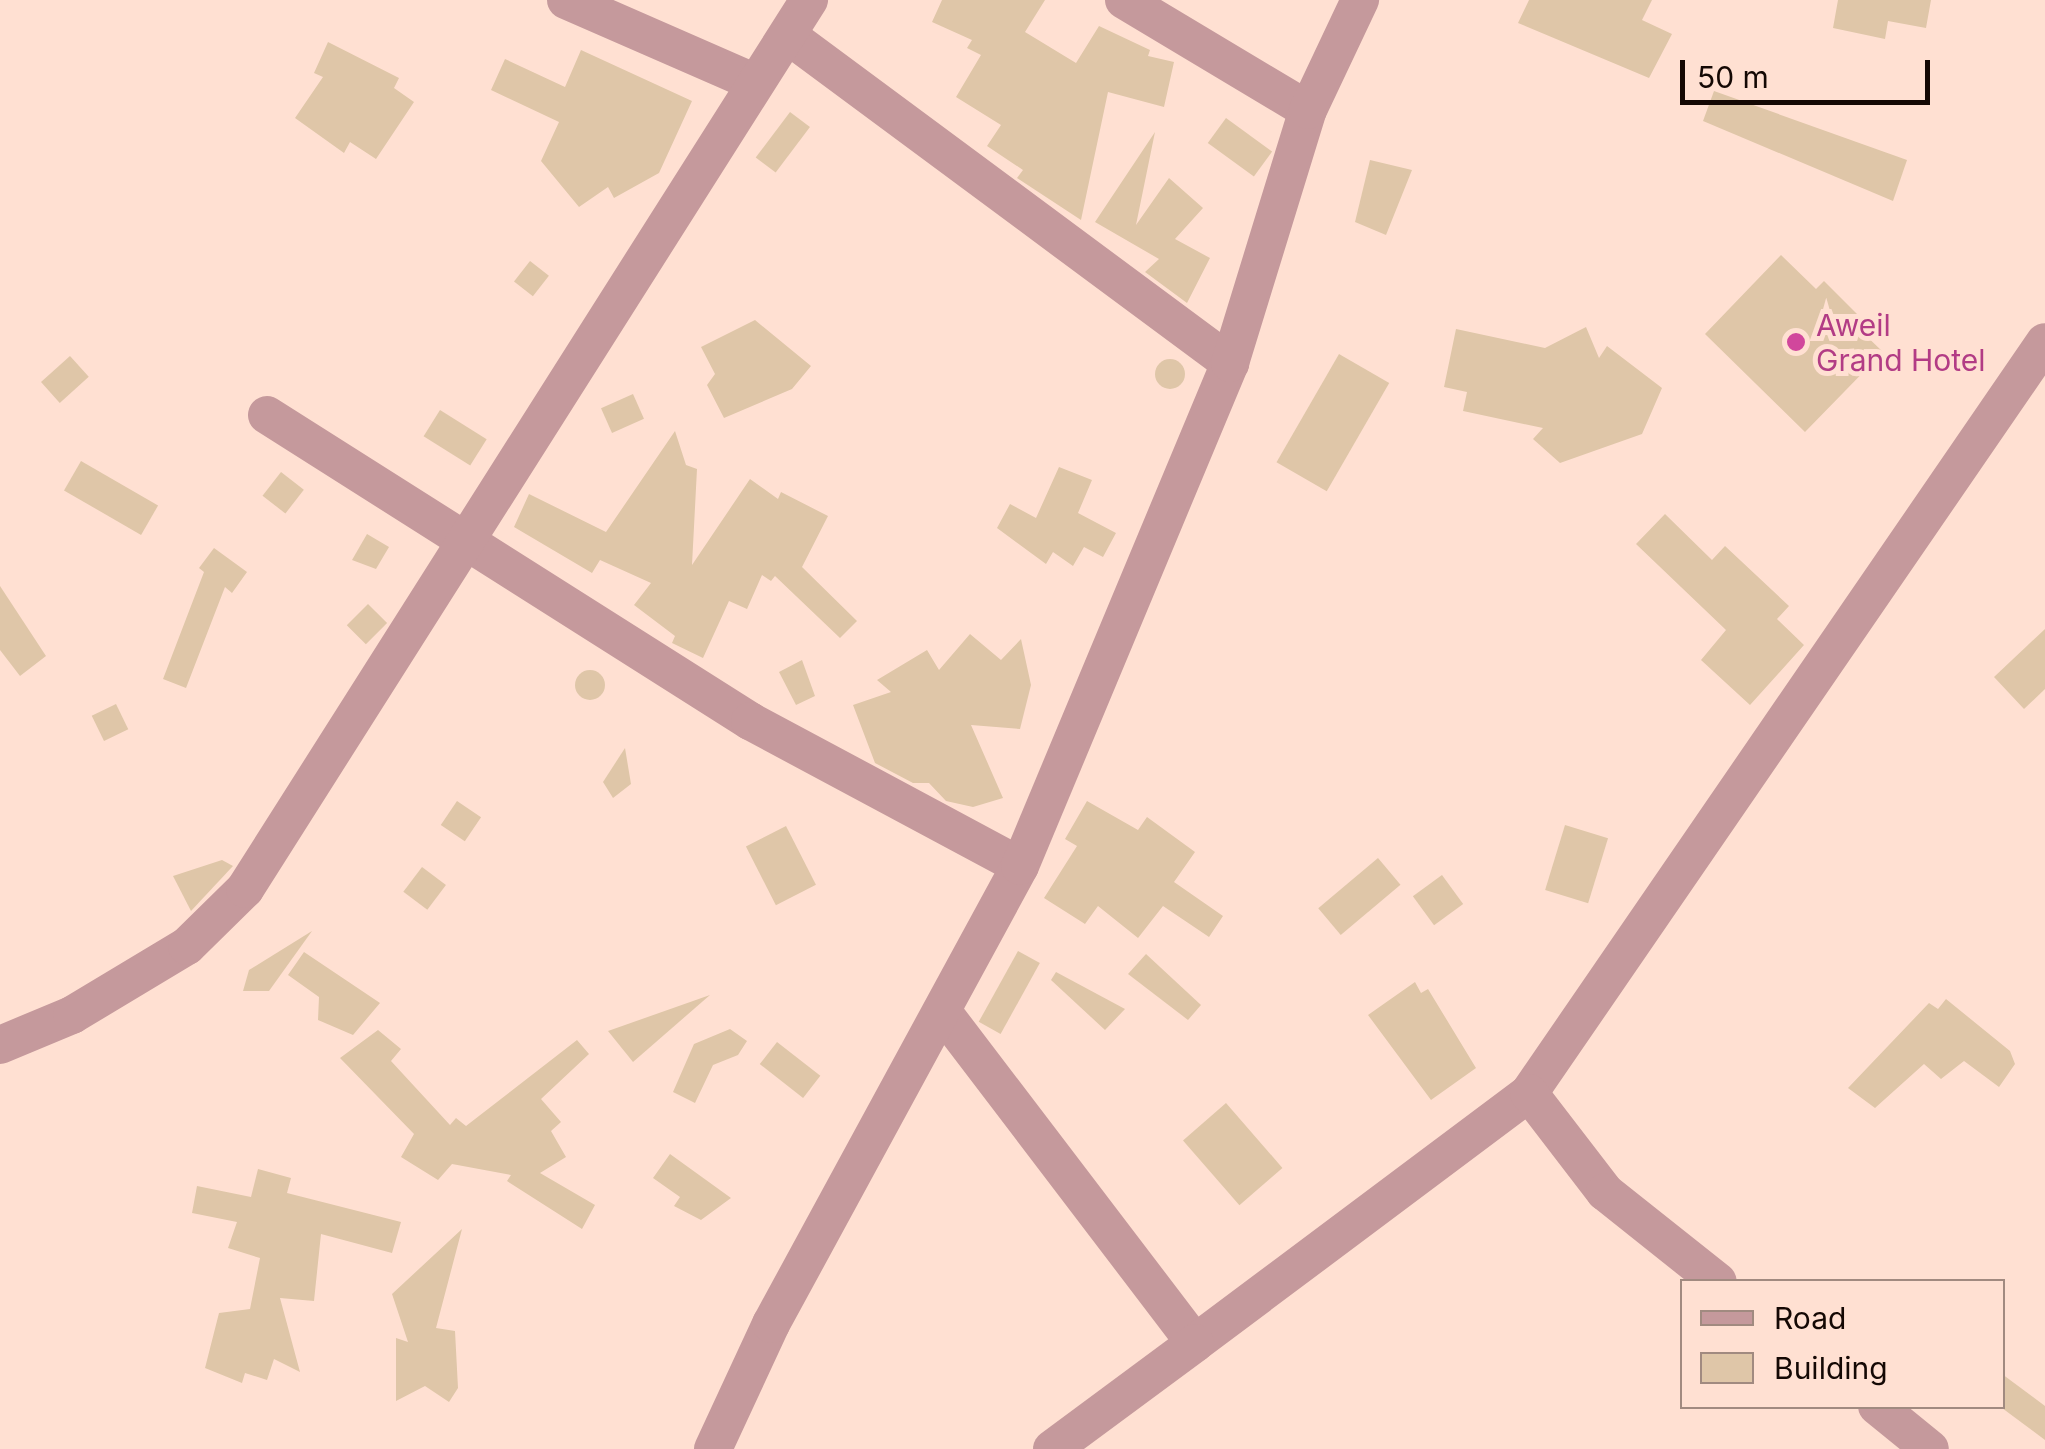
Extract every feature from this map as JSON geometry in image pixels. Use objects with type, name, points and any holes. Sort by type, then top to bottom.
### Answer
[{"type":"street","points":[[566,0],[754,82]]},
{"type":"street","points":[[0,1046],[72,1015],[186,946],[245,889],[469,540],[754,82],[790,37],[809,0]]},
{"type":"street","points":[[1124,0],[1308,110]]},
{"type":"street","points":[[713,1449],[771,1324],[1020,866],[1230,363],[1308,110],[1360,0]]},
{"type":"street","points":[[790,37],[1230,363]]},
{"type":"street","points":[[1052,1449],[1529,1093],[2045,342]]},
{"type":"street","points":[[268,414],[750,721],[1020,866]]},
{"type":"street","points":[[942,1011],[1195,1343]]},
{"type":"street","points":[[1529,1093],[1605,1192],[1714,1279]]},
{"type":"street","points":[[1880,1409],[1930,1449]]},
{"type":"building","points":[[942,0],[1045,0],[1025,32],[1076,63],[1099,26],[1150,50],[1148,56],[1174,62],[1164,107],[1108,92],[1081,220],[1017,178],[1023,170],[987,146],[1001,125],[956,97],[981,55],[967,48],[972,40],[932,22]]},
{"type":"building","points":[[1529,0],[1652,0],[1642,20],[1672,34],[1649,78],[1518,23]]},
{"type":"building","points":[[1838,0],[1931,0],[1926,28],[1888,21],[1885,39],[1833,28]]},
{"type":"building","points":[[328,42],[399,78],[394,88],[414,102],[376,159],[350,142],[344,153],[295,118],[323,77],[314,73]]},
{"type":"building","points":[[581,50],[692,101],[659,173],[614,198],[608,187],[579,207],[541,161],[559,122],[491,90],[505,59],[565,87]]},
{"type":"building","points":[[1714,91],[1907,160],[1893,201],[1703,121]]},
{"type":"building","points":[[790,112],[810,127],[776,173],[756,158]]},
{"type":"building","points":[[1226,118],[1272,152],[1254,177],[1208,143]]},
{"type":"building","points":[[1155,132],[1136,225],[1169,178],[1203,208],[1175,239],[1210,258],[1187,303],[1145,272],[1159,259],[1095,222]]},
{"type":"building","points":[[1370,160],[1412,170],[1386,235],[1355,222]]},
{"type":"building","points":[[1781,255],[1816,289],[1824,281],[1863,320],[1856,326],[1883,352],[1805,432],[1705,334]]},
{"type":"building","points":[[530,261],[549,276],[533,296],[514,281]]},
{"type":"building","points":[[755,320],[811,366],[792,389],[724,418],[707,385],[715,374],[701,347]]},
{"type":"building","points":[[1586,327],[1599,358],[1607,346],[1662,388],[1642,434],[1560,463],[1533,439],[1543,428],[1463,411],[1467,392],[1444,387],[1456,329],[1545,348]]},
{"type":"building","points":[[1339,354],[1389,383],[1327,491],[1276,462]]},
{"type":"building","points":[[70,356],[89,377],[60,403],[41,382]]},
{"type":"building","points":[[1170,359],[1181,363],[1185,374],[1181,385],[1170,389],[1159,385],[1155,374],[1159,363]]},
{"type":"building","points":[[633,394],[644,419],[612,433],[601,408]]},
{"type":"building","points":[[440,410],[487,439],[470,465],[424,436]]},
{"type":"building","points":[[675,431],[686,465],[697,469],[692,565],[750,479],[778,499],[781,492],[828,516],[802,567],[857,621],[840,638],[775,576],[771,581],[762,575],[747,609],[729,601],[703,658],[672,643],[675,636],[634,605],[651,583],[600,560],[592,573],[514,527],[529,494],[606,532]]},
{"type":"building","points":[[81,461],[158,506],[141,535],[64,490]]},
{"type":"building","points":[[1059,467],[1092,480],[1078,513],[1116,533],[1103,557],[1084,547],[1073,566],[1053,552],[1046,564],[997,528],[1010,504],[1036,518]]},
{"type":"building","points":[[281,472],[304,490],[285,513],[263,496]]},
{"type":"building","points":[[1665,514],[1712,560],[1725,546],[1789,606],[1777,619],[1804,645],[1750,705],[1701,660],[1726,630],[1636,544]]},
{"type":"building","points":[[367,534],[389,547],[376,569],[352,560]]},
{"type":"building","points":[[214,548],[247,572],[232,593],[225,587],[186,688],[163,679],[204,572],[199,568]]},
{"type":"building","points":[[0,586],[46,656],[20,676],[0,650]]},
{"type":"building","points":[[368,604],[387,623],[366,644],[347,625]]},
{"type":"building","points":[[2045,629],[2045,689],[2024,709],[1994,677]]},
{"type":"building","points":[[970,634],[1001,660],[1021,639],[1031,685],[1020,729],[971,725],[1003,798],[973,807],[946,801],[929,783],[913,783],[875,763],[853,705],[891,692],[877,680],[927,650],[939,670]]},
{"type":"building","points":[[802,660],[815,696],[796,705],[779,672]]},
{"type":"building","points":[[590,670],[604,679],[605,685],[596,699],[590,700],[576,691],[575,685],[584,671]]},
{"type":"building","points":[[116,704],[128,729],[104,741],[92,716]]},
{"type":"building","points":[[625,748],[631,784],[613,798],[603,782]]},
{"type":"building","points":[[457,801],[481,817],[465,841],[441,825]]},
{"type":"building","points":[[1087,801],[1138,830],[1147,817],[1195,852],[1174,882],[1223,916],[1209,937],[1163,906],[1138,938],[1098,906],[1085,924],[1044,898],[1077,846],[1065,839]]},
{"type":"building","points":[[1565,825],[1608,838],[1588,903],[1545,890]]},
{"type":"building","points":[[786,826],[816,885],[776,905],[746,846]]},
{"type":"building","points":[[1378,858],[1400,885],[1341,935],[1318,908]]},
{"type":"building","points":[[222,860],[233,866],[191,911],[173,876]]},
{"type":"building","points":[[422,867],[446,885],[427,910],[403,892]]},
{"type":"building","points":[[1442,875],[1463,904],[1434,925],[1413,896]]},
{"type":"building","points":[[312,931],[269,991],[243,991],[249,970]]},
{"type":"building","points":[[1018,951],[1040,963],[1001,1034],[979,1022]]},
{"type":"building","points":[[304,952],[380,1003],[353,1035],[318,1020],[319,997],[288,975]]},
{"type":"building","points":[[1146,954],[1201,1005],[1188,1020],[1128,974]]},
{"type":"building","points":[[1056,972],[1125,1009],[1105,1030],[1051,980]]},
{"type":"building","points":[[1415,982],[1421,993],[1428,989],[1476,1068],[1431,1100],[1368,1015]]},
{"type":"building","points":[[710,995],[633,1062],[608,1031]]},
{"type":"building","points":[[1946,999],[2010,1051],[2015,1064],[1999,1087],[1964,1061],[1941,1079],[1924,1064],[1875,1108],[1848,1088],[1929,1003],[1938,1009]]},
{"type":"building","points":[[730,1029],[747,1041],[738,1055],[713,1065],[695,1103],[673,1092],[694,1044]]},
{"type":"building","points":[[378,1030],[401,1049],[391,1061],[450,1125],[456,1118],[466,1126],[577,1040],[589,1054],[541,1099],[561,1122],[551,1131],[566,1157],[540,1173],[595,1205],[582,1229],[507,1181],[511,1175],[452,1164],[438,1180],[401,1157],[414,1134],[340,1058]]},
{"type":"building","points":[[777,1042],[820,1076],[803,1098],[760,1064]]},
{"type":"building","points":[[1226,1103],[1282,1168],[1239,1205],[1183,1140]]},
{"type":"building","points":[[670,1154],[731,1198],[701,1220],[674,1206],[680,1197],[653,1178]]},
{"type":"building","points":[[258,1169],[291,1178],[287,1193],[401,1222],[392,1253],[321,1234],[314,1301],[280,1298],[300,1372],[274,1359],[267,1380],[245,1373],[242,1383],[205,1368],[219,1313],[250,1309],[260,1258],[228,1248],[237,1222],[192,1213],[197,1186],[251,1197]]},
{"type":"building","points":[[462,1229],[436,1328],[455,1331],[458,1388],[449,1402],[425,1386],[396,1401],[396,1338],[408,1342],[392,1294]]},
{"type":"building","points":[[2005,1376],[2045,1406],[2045,1440],[2003,1409]]},
{"type":"place","name":"Aweil Grand Hotel","points":[[1796,342]]}]
